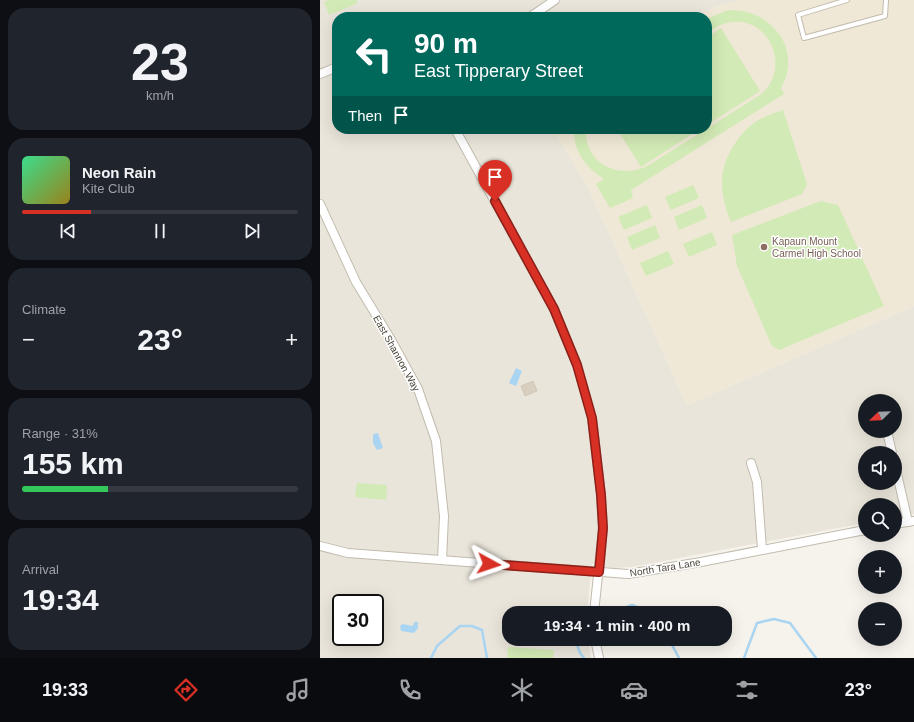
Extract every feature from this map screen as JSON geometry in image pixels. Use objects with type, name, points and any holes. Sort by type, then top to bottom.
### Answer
[{"type":"street","points":[[537,12],[555,0]]},
{"type":"street","points":[[320,74],[332,69]]},
{"type":"street","points":[[458,134],[554,309],[577,365],[592,418],[601,495],[603,528],[595,606]]},
{"type":"street","name":"East Shannon Way","points":[[320,204],[356,282],[390,338],[418,389],[436,441],[444,516],[442,560]]},
{"type":"street","points":[[751,463],[757,482],[762,549]]},
{"type":"street","points":[[902,490],[911,521]]},
{"type":"street","name":"North Tara Lane","points":[[320,546],[348,553],[628,574],[858,531]]},
{"type":"street","points":[[597,646],[600,658]]},
{"type":"lane","points":[[846,0],[798,15],[804,38],[885,16],[886,0]]},
{"type":"shaded area","points":[[320,0],[739,0],[716,7],[707,12],[332,12],[332,134],[556,134],[588,187],[687,405],[914,306],[914,514],[902,517],[902,498],[858,498],[858,524],[632,567],[613,568],[592,564],[588,606],[502,606],[502,646],[589,646],[591,658],[320,658]]},
{"type":"shaded area","name":"Kapaun Mount Carmel High School","points":[[739,0],[914,0],[914,306],[687,405],[588,187],[556,134],[712,134],[712,12],[707,12],[716,7]]},
{"type":"green space","points":[[329,0],[356,0],[358,3],[336,12],[332,12],[332,14],[329,15],[324,2]]},
{"type":"green space","points":[[731,10],[746,12],[759,17],[771,25],[780,35],[786,47],[788,60],[787,74],[781,88],[784,94],[631,190],[633,198],[610,208],[596,184],[604,179],[586,164],[578,152],[574,134],[586,134],[591,152],[597,160],[606,166],[616,170],[627,171],[638,169],[649,165],[698,134],[712,134],[712,125],[760,95],[770,84],[775,71],[775,58],[772,46],[765,35],[755,26],[742,22],[727,23],[712,30],[712,17]]},
{"type":"green space","points":[[721,28],[760,91],[712,122],[712,34]]},
{"type":"green space","points":[[783,110],[807,184],[802,194],[731,222],[722,188],[723,170],[728,156],[740,136],[750,126],[761,118]]},
{"type":"green space","points":[[620,134],[692,134],[641,167]]},
{"type":"green space","points":[[693,185],[699,198],[671,210],[665,197]]},
{"type":"green space","points":[[821,201],[838,205],[884,306],[779,350],[772,346],[737,266],[732,235]]},
{"type":"green space","points":[[647,205],[652,218],[624,230],[618,217]]},
{"type":"green space","points":[[702,205],[707,218],[679,230],[674,217]]},
{"type":"green space","points":[[655,225],[660,238],[632,250],[627,237]]},
{"type":"green space","points":[[712,232],[717,245],[689,257],[683,244]]},
{"type":"green space","points":[[668,251],[674,264],[646,276],[640,263]]},
{"type":"green space","points":[[357,483],[387,485],[386,500],[355,497]]},
{"type":"green space","points":[[508,647],[554,650],[553,658],[507,658]]},
{"type":"water","points":[[516,368],[522,371],[516,386],[509,383]]},
{"type":"water","points":[[378,433],[383,448],[377,450],[373,443],[373,434]]},
{"type":"water","points":[[414,622],[418,622],[418,628],[414,633],[401,631],[400,626],[403,624],[412,626]]},
{"type":"building","points":[[533,381],[537,391],[525,396],[521,386]]},
{"type":"waterway","points":[[629,606],[635,606]]},
{"type":"waterway","points":[[744,658],[757,623],[774,619],[790,623],[816,658]]},
{"type":"waterway","points":[[431,658],[437,646],[460,626],[472,626],[482,630],[487,658]]},
{"type":"waterway","points":[[577,646],[584,658]]},
{"type":"waterway","points":[[673,646],[679,658]]},
{"type":"place","name":"Kapaun Mount Carmel High School","points":[[764,247]]},
{"type":"route","points":[[489,564],[599,572],[603,528],[601,495],[592,418],[577,365],[554,309],[495,201]]}]
